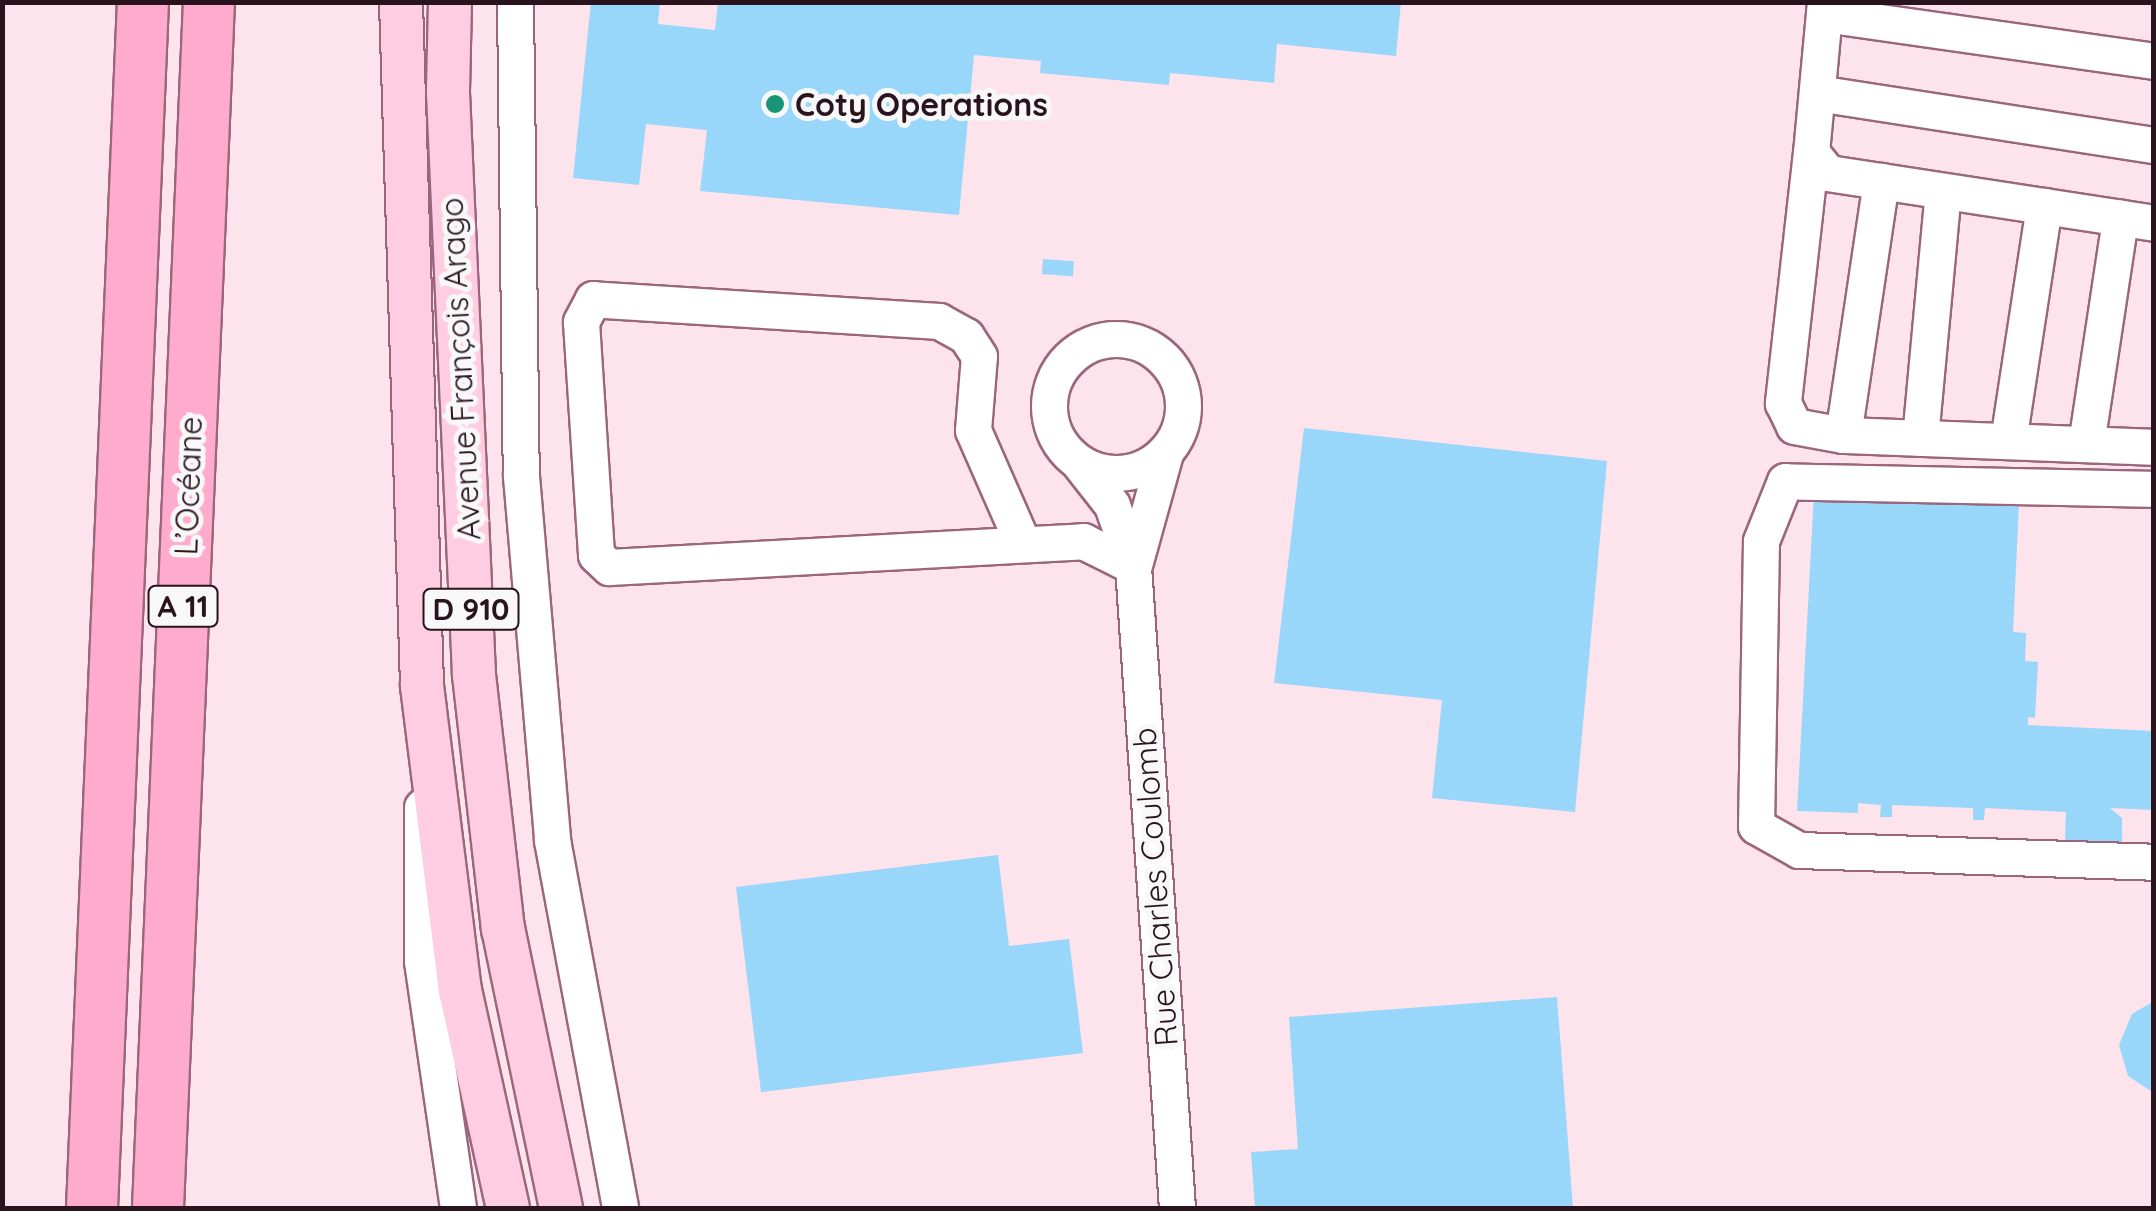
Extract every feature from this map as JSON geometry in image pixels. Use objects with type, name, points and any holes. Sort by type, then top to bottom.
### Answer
[{"type":"highway","name":"L’Océane","points":[[92,1208],[143,2]]},
{"type":"highway","name":"L’Océane","points":[[158,1208],[208,2]]},
{"type":"main road","name":"Avenue François Arago","points":[[401,2],[422,686],[460,990],[508,1208]]},
{"type":"main road","name":"Avenue François Arago","points":[[450,2],[448,93],[474,675],[503,928],[561,1208]]},
{"type":"street","points":[[514,2],[521,476],[550,820],[620,1208]]},
{"type":"street","points":[[2154,60],[1824,8],[1783,403],[1794,426],[1843,435],[2154,447]]},
{"type":"street","points":[[1817,93],[2154,145]]},
{"type":"street","points":[[1811,152],[1828,173],[2137,221],[2086,444]]},
{"type":"street","points":[[1843,435],[1881,181]]},
{"type":"street","points":[[1920,438],[1944,191]]},
{"type":"street","points":[[2008,441],[2044,206]]},
{"type":"street","points":[[1022,544],[973,430],[979,356],[966,336],[939,321],[592,299],[580,322],[596,556],[609,566],[1083,542],[1133,566]]},
{"type":"street","name":"Rue Charles Coulomb","points":[[1133,566],[1165,453],[1179,432],[1181,386],[1156,351],[1118,338],[1078,351],[1055,377],[1051,423],[1112,505],[1133,566],[1177,1208]]},
{"type":"street","points":[[1079,463],[1119,474],[1165,453]]},
{"type":"street","points":[[2154,489],[1784,481],[1761,541],[1756,826],[1799,850],[2154,862]]},
{"type":"street","points":[[422,686],[422,961],[458,1208]]},
{"type":"building","name":"Coty Operations","points":[[591,2],[660,2],[658,24],[715,30],[718,2],[1401,2],[1396,56],[1277,44],[1274,83],[1170,73],[1169,85],[1040,73],[1041,61],[974,55],[959,215],[700,191],[707,130],[646,124],[639,185],[573,178]]},
{"type":"building","points":[[1043,259],[1074,261],[1073,276],[1042,274]]},
{"type":"building","points":[[1304,428],[1607,461],[1575,812],[1432,798],[1442,700],[1274,683]]},
{"type":"building","points":[[1814,493],[2019,503],[2013,632],[2026,633],[2025,661],[2038,662],[2035,718],[2028,717],[2028,725],[2154,731],[2154,810],[2110,808],[2122,818],[2122,846],[2065,843],[2066,812],[1985,808],[1984,820],[1973,820],[1973,808],[1892,805],[1892,817],[1880,817],[1881,805],[1858,803],[1858,813],[1797,811]]},
{"type":"building","points":[[998,855],[1009,946],[1069,939],[1083,1053],[761,1092],[736,887]]},
{"type":"building","points":[[1557,997],[1573,1208],[1255,1208],[1251,1152],[1298,1149],[1289,1017]]},
{"type":"building","points":[[2154,1001],[2154,1093],[2128,1076],[2119,1045],[2132,1014]]},
{"type":"place","name":"Coty Operations","points":[[775,104]]}]
